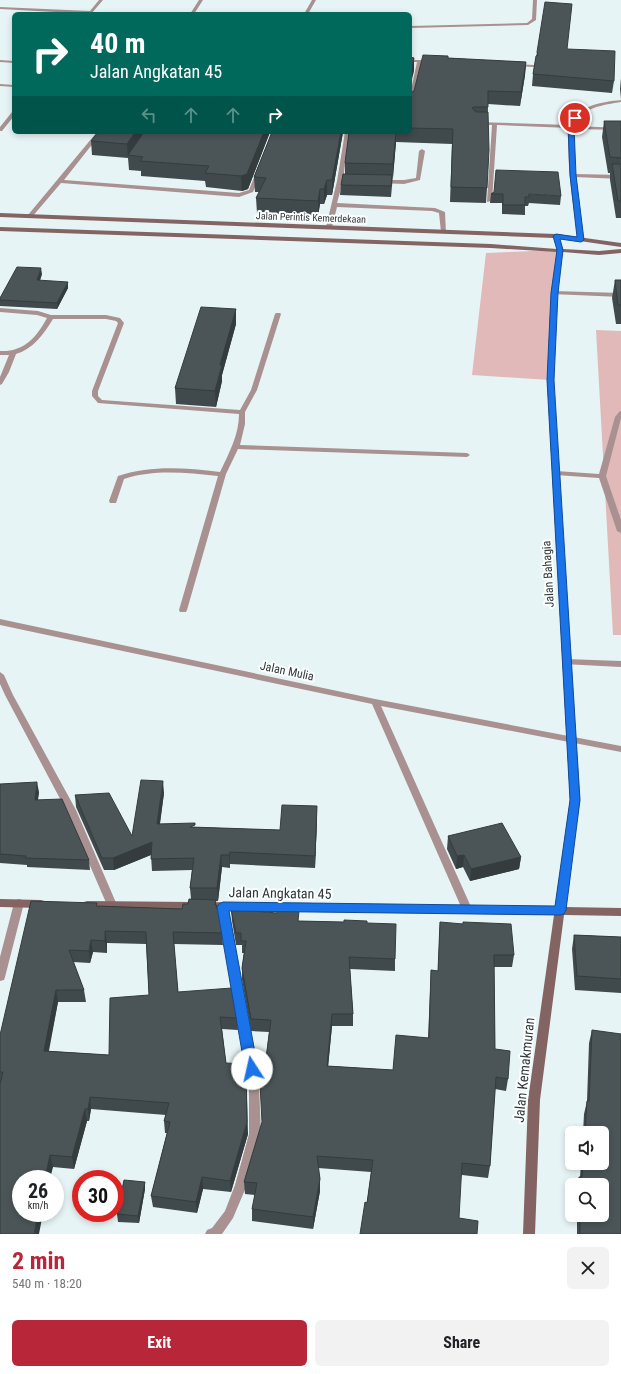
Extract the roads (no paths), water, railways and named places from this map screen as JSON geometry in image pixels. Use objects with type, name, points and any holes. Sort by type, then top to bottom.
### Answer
[{"type":"street","points":[[91,12],[101,0]]},
{"type":"street","points":[[193,12],[201,0]]},
{"type":"street","points":[[307,12],[314,0]]},
{"type":"street","points":[[412,27],[528,24],[534,20],[535,0]]},
{"type":"street","points":[[0,8],[72,12]]},
{"type":"street","points":[[412,60],[435,62]]},
{"type":"street","points":[[0,61],[12,62]]},
{"type":"street","points":[[412,95],[420,61]]},
{"type":"street","points":[[511,65],[534,66]]},
{"type":"street","points":[[0,85],[12,86]]},
{"type":"street","points":[[581,240],[573,175],[571,127],[575,118],[583,112],[621,100]]},
{"type":"street","points":[[0,130],[12,115]]},
{"type":"street","points":[[475,123],[621,129]]},
{"type":"street","points":[[489,201],[495,124]]},
{"type":"street","points":[[30,216],[98,134]]},
{"type":"street","points":[[329,227],[340,181],[347,134]]},
{"type":"street","points":[[372,182],[404,182],[418,179],[422,151]]},
{"type":"street","points":[[60,181],[240,195],[251,191],[261,166]]},
{"type":"street","points":[[573,175],[621,177]]},
{"type":"street","points":[[340,181],[348,181]]},
{"type":"street","points":[[335,205],[433,209],[442,212],[444,232]]},
{"type":"street","name":"Jalan Perintis Kemerdekaan","points":[[0,214],[556,236],[621,245]]},
{"type":"street","points":[[0,229],[491,246],[599,253],[621,251]]},
{"type":"street","name":"Jalan Bahagia","points":[[556,236],[560,250],[554,293],[550,380],[570,739],[575,800],[560,910]]},
{"type":"street","points":[[554,293],[621,295]]},
{"type":"street","points":[[0,310],[38,313],[51,317],[106,317],[118,319],[121,323],[95,390],[94,396],[100,402],[242,412]]},
{"type":"street","points":[[183,610],[222,474],[236,447],[242,424],[242,412],[254,390],[278,314]]},
{"type":"street","points":[[0,353],[13,353],[28,346],[40,334],[51,317]]},
{"type":"street","points":[[0,383],[13,353]]},
{"type":"street","points":[[621,414],[618,417],[602,476],[621,531]]},
{"type":"street","points":[[236,447],[467,455]]},
{"type":"street","points":[[113,501],[120,478],[134,472],[155,470],[222,474]]},
{"type":"street","points":[[556,473],[602,476]]},
{"type":"street","name":"Jalan Mulia","points":[[0,622],[375,702],[621,749]]},
{"type":"street","points":[[566,662],[621,664]]},
{"type":"street","points":[[0,675],[4,695],[71,810],[112,905]]},
{"type":"street","points":[[375,702],[467,909]]},
{"type":"street","points":[[0,903],[50,904]]},
{"type":"street","points":[[0,977],[20,903]]},
{"type":"street","name":"Jalan Angkatan 45","points":[[73,904],[621,912]]},
{"type":"street","points":[[211,1234],[216,1232],[229,1214],[241,1185],[255,1134],[254,1084],[223,907]]},
{"type":"street","name":"Jalan Kemakmuran","points":[[529,1234],[534,1100],[560,910]]}]
